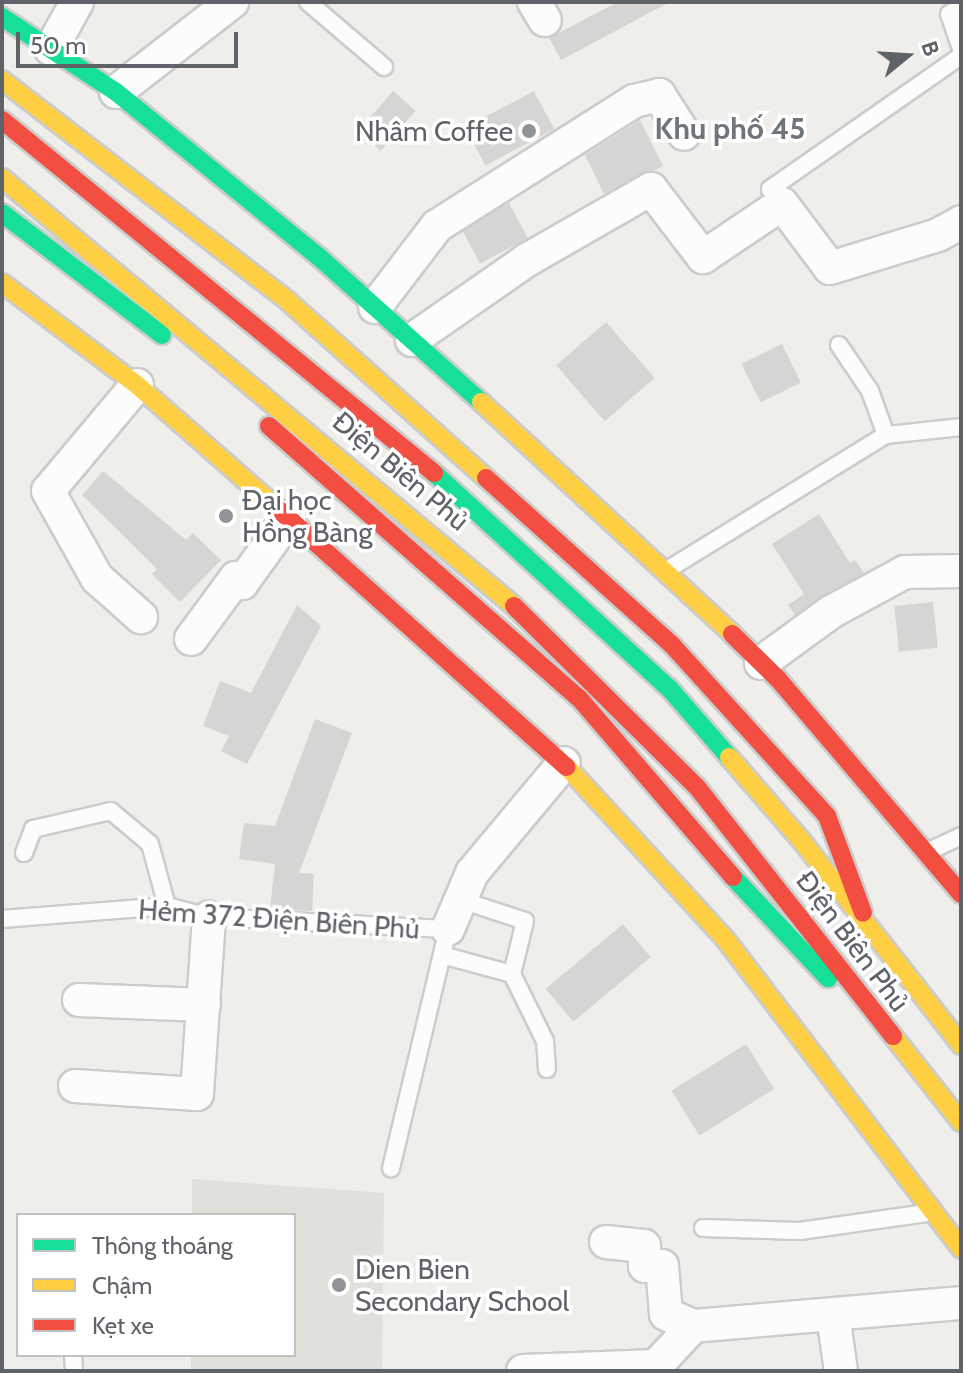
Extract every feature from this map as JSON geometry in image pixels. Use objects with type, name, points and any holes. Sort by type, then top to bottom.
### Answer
[{"type":"main road","points":[[2,17],[116,92],[375,307],[666,571],[761,663],[961,894]]},
{"type":"main road","name":"Điện Biên Phủ","points":[[2,80],[289,302],[672,645],[827,816],[867,922]]},
{"type":"main road","name":"Điện Biên Phủ","points":[[2,120],[333,386],[530,556],[669,688],[867,922],[961,1045]]},
{"type":"main road","name":"Điện Biên Phủ","points":[[2,178],[231,364],[541,628],[697,787],[811,928],[896,1045]]},
{"type":"main road","name":"Điện Biên Phủ","points":[[2,213],[150,325],[579,698],[765,915],[896,1045]]},
{"type":"main road","points":[[2,283],[137,385],[290,516],[564,763],[726,940],[961,1249]]},
{"type":"main road","points":[[896,1045],[961,1122]]},
{"type":"main road","points":[[946,1105],[961,1136]]},
{"type":"street","points":[[51,49],[77,2]]},
{"type":"street","points":[[116,92],[232,2]]},
{"type":"street","points":[[375,307],[437,226],[634,101],[659,95],[684,134]]},
{"type":"street","points":[[412,340],[527,260],[651,189],[703,257],[782,204],[830,268],[938,235],[961,222]]},
{"type":"street","points":[[137,385],[48,491],[97,578],[141,617]]},
{"type":"street","points":[[191,639],[236,578],[242,583],[290,516]]},
{"type":"street","points":[[761,663],[831,612],[905,572],[961,571]]},
{"type":"street","name":"Hẻm 372 Điện Biên Phủ","points":[[450,928],[472,873],[564,763]]},
{"type":"street","points":[[75,1086],[197,1094],[209,917]]},
{"type":"street","points":[[79,1000],[204,1005]]},
{"type":"street","points":[[606,1242],[644,1246],[645,1266],[662,1266],[666,1314],[693,1326],[961,1303]]},
{"type":"street","points":[[833,1315],[841,1371]]},
{"type":"street","points":[[523,1371],[656,1366],[693,1326]]},
{"type":"lane","points":[[308,2],[384,67]]},
{"type":"lane","points":[[961,8],[949,14],[961,49]]},
{"type":"lane","points":[[782,204],[770,189],[961,56]]},
{"type":"lane","points":[[839,345],[870,391],[886,435]]},
{"type":"lane","points":[[666,571],[886,435],[961,427]]},
{"type":"lane","points":[[24,853],[33,829],[111,811],[150,844],[167,906]]},
{"type":"lane","points":[[927,852],[961,836]]},
{"type":"lane","name":"Hẻm 372 Điện Biên Phủ","points":[[2,919],[167,906],[209,917],[450,928]]},
{"type":"lane","points":[[450,928],[525,921],[512,974]]},
{"type":"lane","points":[[450,928],[512,974],[545,1041],[547,1069]]},
{"type":"lane","points":[[391,1168],[450,928]]},
{"type":"lane","points":[[703,1228],[800,1231],[933,1212]]},
{"type":"shaded area","name":"Dien Bien Secondary School","points":[[192,1179],[384,1193],[382,1371],[191,1371],[191,1357],[296,1357],[296,1213],[192,1213]]},
{"type":"building","points":[[618,2],[670,2],[561,60],[549,38]]},
{"type":"building","points":[[393,91],[416,111],[381,151],[358,131]]},
{"type":"building","name":"Nhâm Coffee","points":[[534,91],[554,129],[485,166],[465,128]]},
{"type":"building","points":[[640,120],[663,166],[604,194],[585,155]]},
{"type":"building","points":[[509,203],[528,238],[480,264],[461,228]]},
{"type":"building","points":[[606,322],[655,378],[605,421],[556,365]]},
{"type":"building","points":[[782,344],[801,383],[760,402],[742,364]]},
{"type":"building","points":[[103,471],[186,540],[193,533],[221,560],[180,602],[152,574],[157,569],[82,495]]},
{"type":"building","points":[[819,514],[850,563],[855,560],[864,573],[795,615],[788,605],[804,594],[772,544]]},
{"type":"building","points":[[933,602],[938,648],[899,652],[894,606]]},
{"type":"building","points":[[297,605],[321,626],[247,764],[221,751],[229,736],[203,726],[220,681],[251,693]]},
{"type":"building","points":[[315,719],[352,733],[299,873],[314,874],[312,911],[270,909],[275,864],[239,859],[244,823],[275,826]]},
{"type":"building","points":[[623,924],[651,957],[573,1022],[546,989]]},
{"type":"building","points":[[746,1044],[774,1089],[699,1136],[671,1091]]},
{"type":"traffic: fast","points":[[2,17],[116,92],[319,257],[481,402]]},
{"type":"traffic: fast","points":[[2,213],[162,335]]},
{"type":"traffic: fast","points":[[434,473],[669,688],[729,757]]},
{"type":"traffic: fast","points":[[733,877],[828,978]]},
{"type":"traffic: slow","points":[[2,80],[289,302],[486,478]]},
{"type":"traffic: slow","points":[[2,178],[514,606]]},
{"type":"traffic: slow","points":[[2,283],[137,385],[278,509]]},
{"type":"traffic: slow","points":[[481,402],[732,634]]},
{"type":"traffic: slow","points":[[729,757],[801,840],[961,1045]]},
{"type":"traffic: slow","points":[[567,767],[726,940],[961,1249]]},
{"type":"traffic: slow","points":[[893,1036],[961,1122]]},
{"type":"traffic: jam","points":[[2,120],[434,473]]},
{"type":"traffic: jam","points":[[269,426],[579,698],[733,877]]},
{"type":"traffic: jam","points":[[486,478],[672,645],[827,816],[863,913]]},
{"type":"traffic: jam","points":[[278,509],[567,767]]},
{"type":"traffic: jam","points":[[514,606],[697,787],[893,1036]]},
{"type":"traffic: jam","points":[[732,634],[778,679],[961,894]]},
{"type":"place","name":"Nhâm Coffee","points":[[529,131]]},
{"type":"place","name":"Đại học Hồng Bàng","points":[[226,516]]},
{"type":"place","name":"Dien Bien Secondary School","points":[[339,1285]]},
{"type":"district","name":"Khu phố 45","points":[[730,129]]}]
